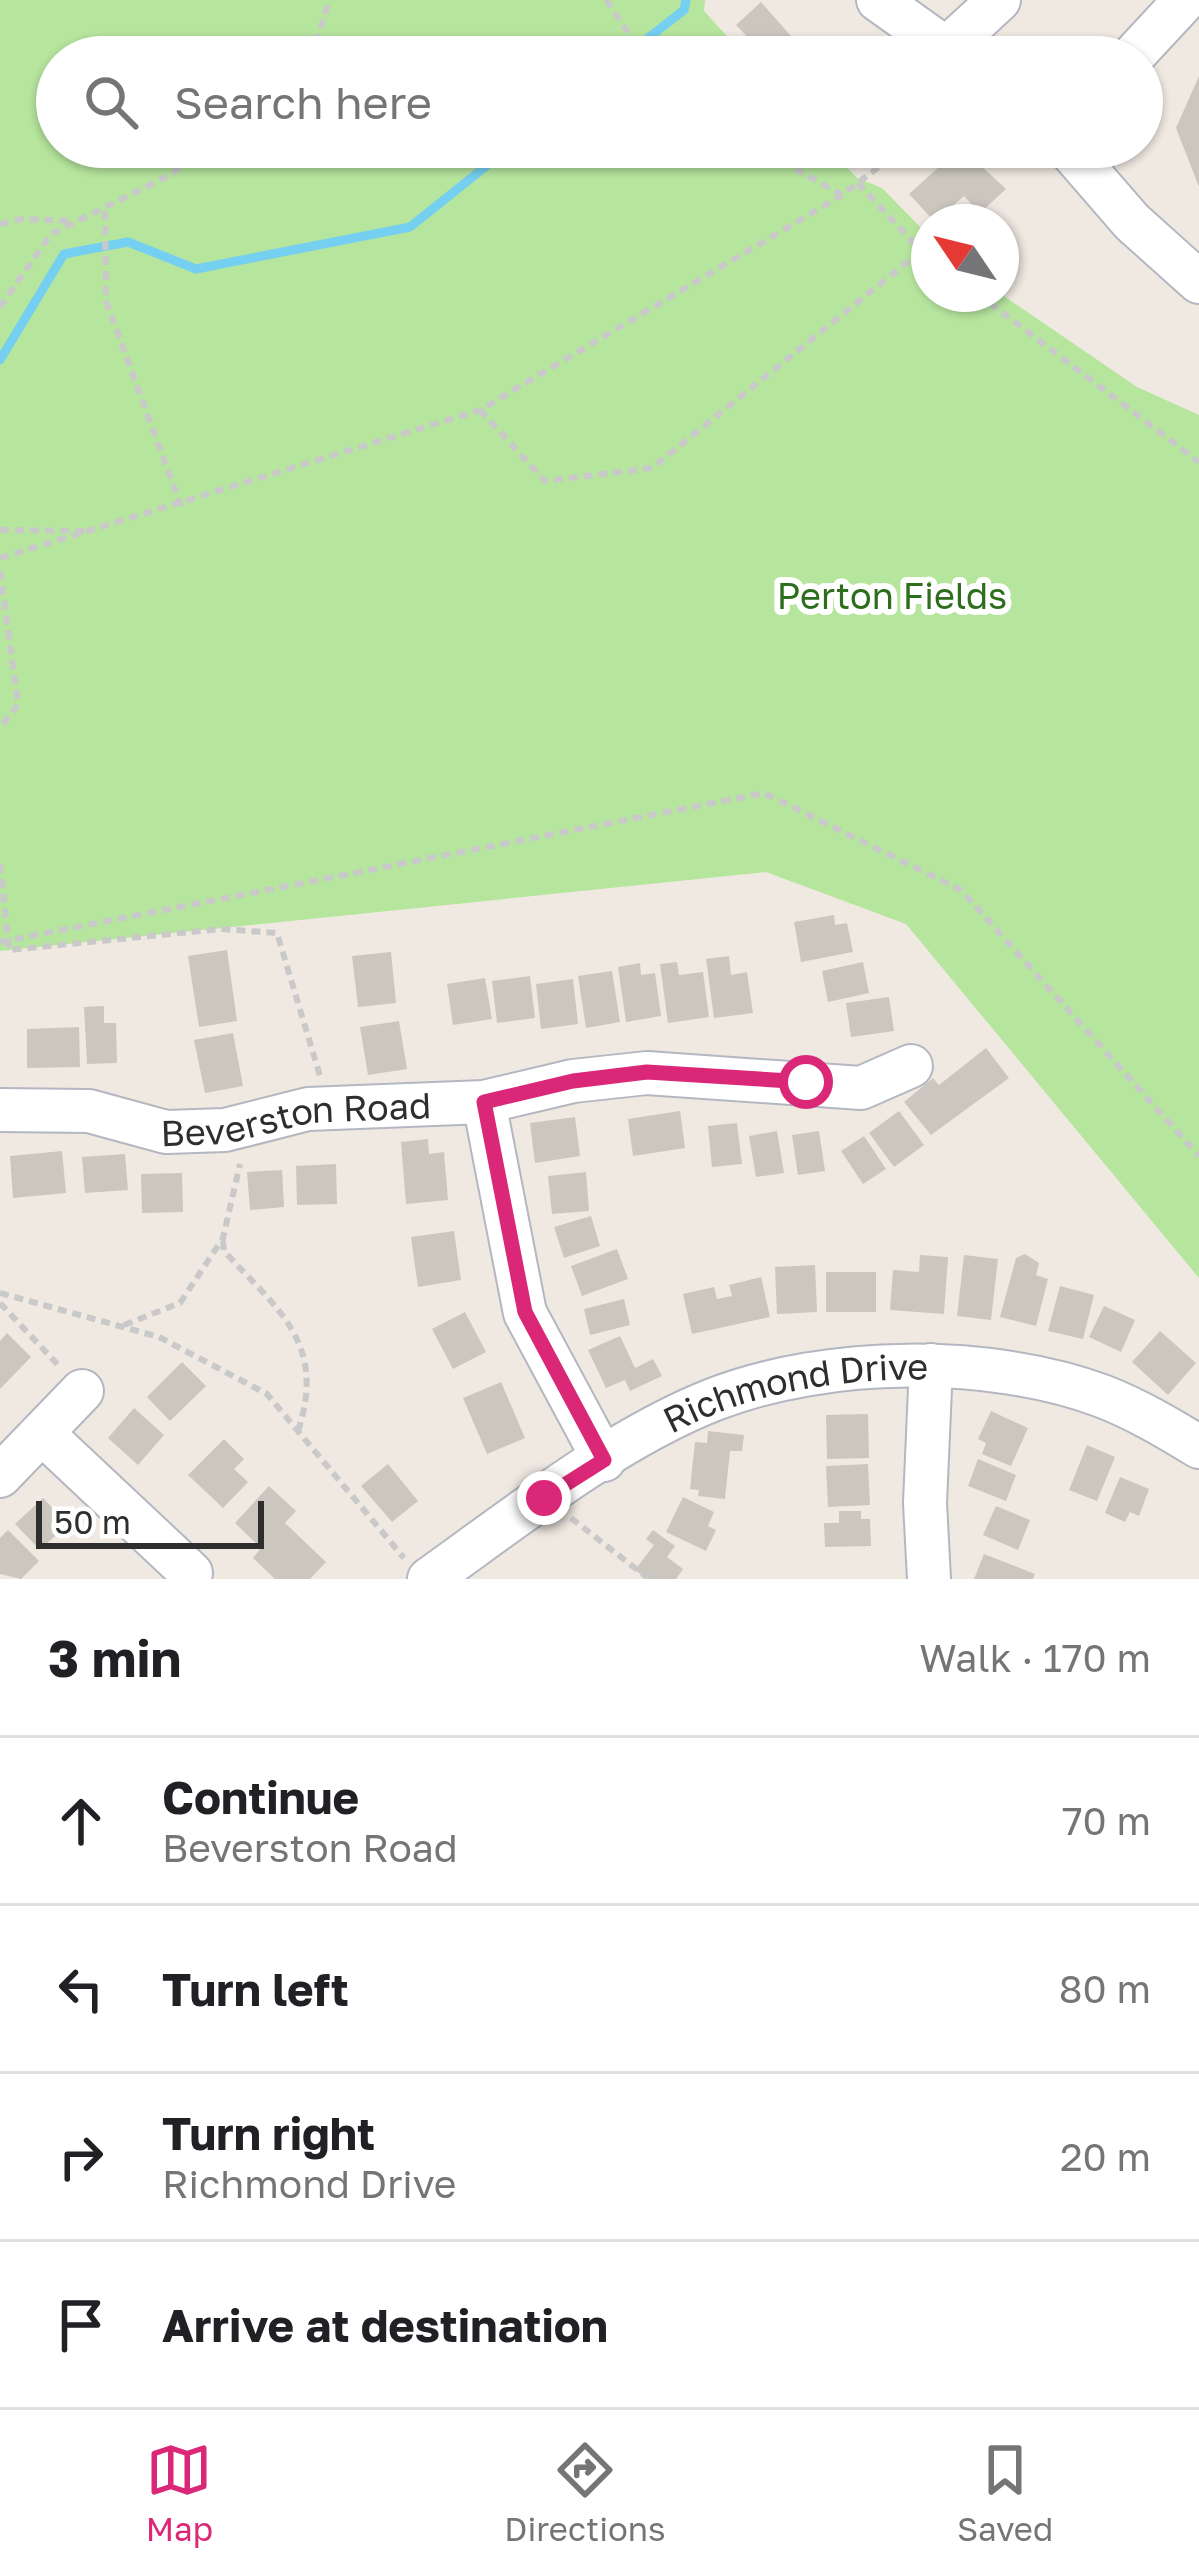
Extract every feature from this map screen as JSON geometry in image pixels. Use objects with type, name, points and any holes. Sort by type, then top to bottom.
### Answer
[{"type":"street","points":[[878,0],[929,36]]},
{"type":"street","points":[[966,36],[999,0]]},
{"type":"street","points":[[1152,36],[1185,0]]},
{"type":"street","points":[[1086,168],[1132,222],[1199,283]]},
{"type":"street","name":"Beverston Road","points":[[0,1110],[89,1111],[166,1132],[246,1125],[329,1108],[484,1102],[573,1081],[647,1072],[862,1088],[911,1066]]},
{"type":"street","points":[[484,1102],[525,1312],[604,1460]]},
{"type":"street","points":[[929,1579],[925,1503],[931,1366]]},
{"type":"street","name":"Richmond Drive","points":[[418,1571],[711,1401],[780,1377],[931,1366],[986,1370],[1100,1395],[1199,1447]]},
{"type":"street","points":[[0,1476],[82,1391]]},
{"type":"street","points":[[43,1434],[191,1573]]},
{"type":"path","points":[[318,36],[328,0]]},
{"type":"path","points":[[606,0],[631,36]]},
{"type":"path","points":[[0,307],[52,234],[105,211],[179,168]]},
{"type":"path","points":[[794,168],[842,195]]},
{"type":"path","points":[[0,558],[181,506],[480,410],[842,195],[877,168]]},
{"type":"path","points":[[857,183],[911,240]]},
{"type":"path","points":[[105,211],[106,301],[181,506]]},
{"type":"path","points":[[0,224],[22,219],[80,221]]},
{"type":"path","points":[[480,410],[545,481],[652,468],[911,258]]},
{"type":"path","points":[[1002,312],[1199,462]]},
{"type":"path","points":[[0,530],[94,531]]},
{"type":"path","points":[[0,571],[18,704],[0,728]]},
{"type":"path","points":[[4,941],[764,793],[962,890],[1199,1156]]},
{"type":"path","points":[[0,864],[4,941],[9,950],[221,929],[278,933],[329,1108]]},
{"type":"path","points":[[121,1327],[180,1303],[223,1238],[233,1211],[246,1125]]},
{"type":"path","points":[[223,1238],[224,1251],[296,1331],[308,1366],[298,1431]]},
{"type":"path","points":[[0,1293],[159,1337],[267,1394],[418,1571]]},
{"type":"path","points":[[0,1303],[82,1391]]},
{"type":"path","points":[[544,1498],[650,1579]]},
{"type":"green space","name":"Perton Fields","points":[[0,0],[705,0],[704,11],[727,36],[36,36],[36,168],[848,168],[857,178],[882,188],[911,218],[911,312],[1019,312],[1019,306],[1137,387],[1199,415],[1199,1278],[906,924],[766,872],[0,951]]},
{"type":"building","points":[[761,2],[791,36],[747,36],[736,25]]},
{"type":"building","points":[[1199,76],[1199,187],[1176,128]]},
{"type":"building","points":[[938,168],[984,168],[1006,189],[990,204],[972,204],[964,196],[955,204],[918,204],[909,194]]},
{"type":"building","points":[[834,915],[835,925],[847,923],[853,952],[801,962],[794,922]]},
{"type":"building","points":[[227,950],[237,1021],[199,1027],[188,956]]},
{"type":"building","points":[[391,952],[396,1003],[358,1007],[352,956]]},
{"type":"building","points":[[729,956],[731,975],[747,972],[753,1013],[714,1018],[706,959]]},
{"type":"building","points":[[677,962],[679,975],[703,972],[709,1017],[668,1023],[660,964]]},
{"type":"building","points":[[863,962],[869,993],[828,1002],[822,971]]},
{"type":"building","points":[[640,963],[641,975],[655,973],[661,1016],[626,1022],[618,967]]},
{"type":"building","points":[[612,971],[620,1022],[586,1028],[578,976]]},
{"type":"building","points":[[530,976],[535,1018],[497,1023],[492,981]]},
{"type":"building","points":[[485,978],[492,1019],[453,1025],[447,984]]},
{"type":"building","points":[[573,979],[578,1024],[541,1029],[536,984]]},
{"type":"building","points":[[889,997],[894,1031],[851,1037],[846,1003]]},
{"type":"building","points":[[104,1006],[104,1023],[116,1023],[117,1063],[87,1064],[84,1007]]},
{"type":"building","points":[[399,1021],[407,1069],[368,1075],[360,1027]]},
{"type":"building","points":[[79,1027],[80,1067],[27,1068],[27,1029]]},
{"type":"building","points":[[233,1033],[243,1086],[205,1093],[194,1040]]},
{"type":"building","points":[[986,1048],[1009,1078],[931,1135],[904,1102],[933,1078],[939,1085]]},
{"type":"building","points":[[680,1111],[685,1148],[633,1156],[628,1119]]},
{"type":"building","points":[[899,1111],[924,1145],[894,1167],[869,1133]]},
{"type":"building","points":[[575,1117],[580,1156],[535,1163],[530,1123]]},
{"type":"building","points":[[737,1123],[742,1164],[712,1167],[708,1126]]},
{"type":"building","points":[[777,1131],[784,1173],[756,1177],[749,1136]]},
{"type":"building","points":[[819,1131],[825,1171],[798,1175],[792,1135]]},
{"type":"building","points":[[864,1136],[886,1169],[863,1184],[841,1151]]},
{"type":"building","points":[[428,1139],[429,1154],[444,1152],[448,1200],[406,1204],[401,1142]]},
{"type":"building","points":[[62,1151],[66,1193],[13,1198],[10,1156]]},
{"type":"building","points":[[125,1154],[128,1190],[85,1193],[82,1157]]},
{"type":"building","points":[[336,1164],[337,1204],[297,1205],[296,1166]]},
{"type":"building","points":[[282,1170],[284,1207],[250,1210],[247,1172]]},
{"type":"building","points":[[586,1172],[589,1211],[552,1214],[548,1176]]},
{"type":"building","points":[[182,1173],[183,1212],[142,1213],[141,1174]]},
{"type":"building","points":[[591,1216],[600,1246],[564,1258],[554,1227]]},
{"type":"building","points":[[454,1231],[461,1280],[418,1287],[411,1237]]},
{"type":"building","points":[[617,1249],[628,1279],[582,1296],[571,1266]]},
{"type":"building","points":[[1025,1254],[1039,1263],[1036,1275],[1048,1279],[1036,1326],[1000,1317],[1016,1258]]},
{"type":"building","points":[[920,1255],[948,1257],[944,1314],[890,1310],[893,1270],[919,1272]]},
{"type":"building","points":[[964,1255],[998,1259],[991,1320],[957,1316]]},
{"type":"building","points":[[815,1265],[817,1312],[777,1314],[775,1267]]},
{"type":"building","points":[[826,1272],[876,1272],[876,1312],[826,1312]]},
{"type":"building","points":[[761,1277],[770,1317],[692,1334],[683,1294],[714,1287],[717,1299],[732,1296],[729,1285]]},
{"type":"building","points":[[1060,1286],[1094,1295],[1083,1339],[1048,1331]]},
{"type":"building","points":[[624,1299],[630,1325],[590,1335],[584,1309]]},
{"type":"building","points":[[1104,1306],[1135,1320],[1121,1352],[1089,1337]]},
{"type":"building","points":[[465,1312],[486,1352],[453,1369],[432,1329]]},
{"type":"building","points":[[1160,1331],[1196,1363],[1168,1395],[1132,1362]]},
{"type":"building","points":[[7,1333],[31,1357],[0,1389],[0,1341]]},
{"type":"building","points":[[620,1336],[635,1368],[653,1359],[662,1376],[630,1391],[625,1380],[606,1388],[588,1350]]},
{"type":"building","points":[[182,1362],[206,1386],[170,1421],[147,1397]]},
{"type":"building","points":[[501,1382],[525,1438],[487,1454],[463,1398]]},
{"type":"building","points":[[134,1408],[164,1435],[138,1465],[108,1438]]},
{"type":"building","points":[[991,1411],[1028,1428],[1011,1466],[982,1454],[986,1443],[978,1439]]},
{"type":"building","points":[[868,1414],[869,1458],[827,1459],[826,1415]]},
{"type":"building","points":[[708,1431],[744,1435],[742,1451],[730,1451],[725,1499],[698,1496],[699,1490],[690,1489],[695,1442],[707,1443]]},
{"type":"building","points":[[224,1439],[244,1459],[234,1469],[248,1482],[223,1508],[188,1475]]},
{"type":"building","points":[[1087,1445],[1115,1457],[1097,1501],[1069,1490]]},
{"type":"building","points":[[978,1459],[1016,1475],[1006,1501],[968,1486]]},
{"type":"building","points":[[388,1464],[418,1501],[392,1522],[361,1486]]},
{"type":"building","points":[[868,1464],[870,1505],[828,1507],[826,1466]]},
{"type":"building","points":[[1120,1477],[1149,1489],[1139,1516],[1130,1512],[1125,1522],[1105,1513]]},
{"type":"building","points":[[269,1486],[296,1511],[285,1523],[326,1562],[310,1579],[275,1579],[253,1558],[261,1548],[235,1523]]},
{"type":"building","points":[[683,1497],[714,1512],[708,1526],[716,1530],[706,1551],[666,1532]]},
{"type":"building","points":[[43,1498],[68,1524],[40,1550],[15,1524]]},
{"type":"building","points":[[996,1506],[1030,1520],[1018,1550],[983,1535]]},
{"type":"building","points":[[839,1511],[861,1511],[861,1519],[870,1519],[871,1546],[825,1547],[824,1523],[839,1523]]},
{"type":"building","points":[[8,1530],[39,1561],[21,1579],[0,1574],[0,1538]]},
{"type":"building","points":[[653,1530],[675,1546],[667,1557],[683,1569],[676,1579],[647,1579],[635,1570],[654,1545],[646,1539]]},
{"type":"building","points":[[984,1554],[1035,1574],[1033,1579],[974,1579]]},
{"type":"waterway","points":[[651,36],[684,10],[686,0]]},
{"type":"waterway","points":[[0,360],[64,254],[128,242],[196,269],[410,227],[484,168]]},
{"type":"route","points":[[544,1498],[604,1460],[525,1312],[484,1102],[573,1081],[647,1072],[806,1082]]}]
